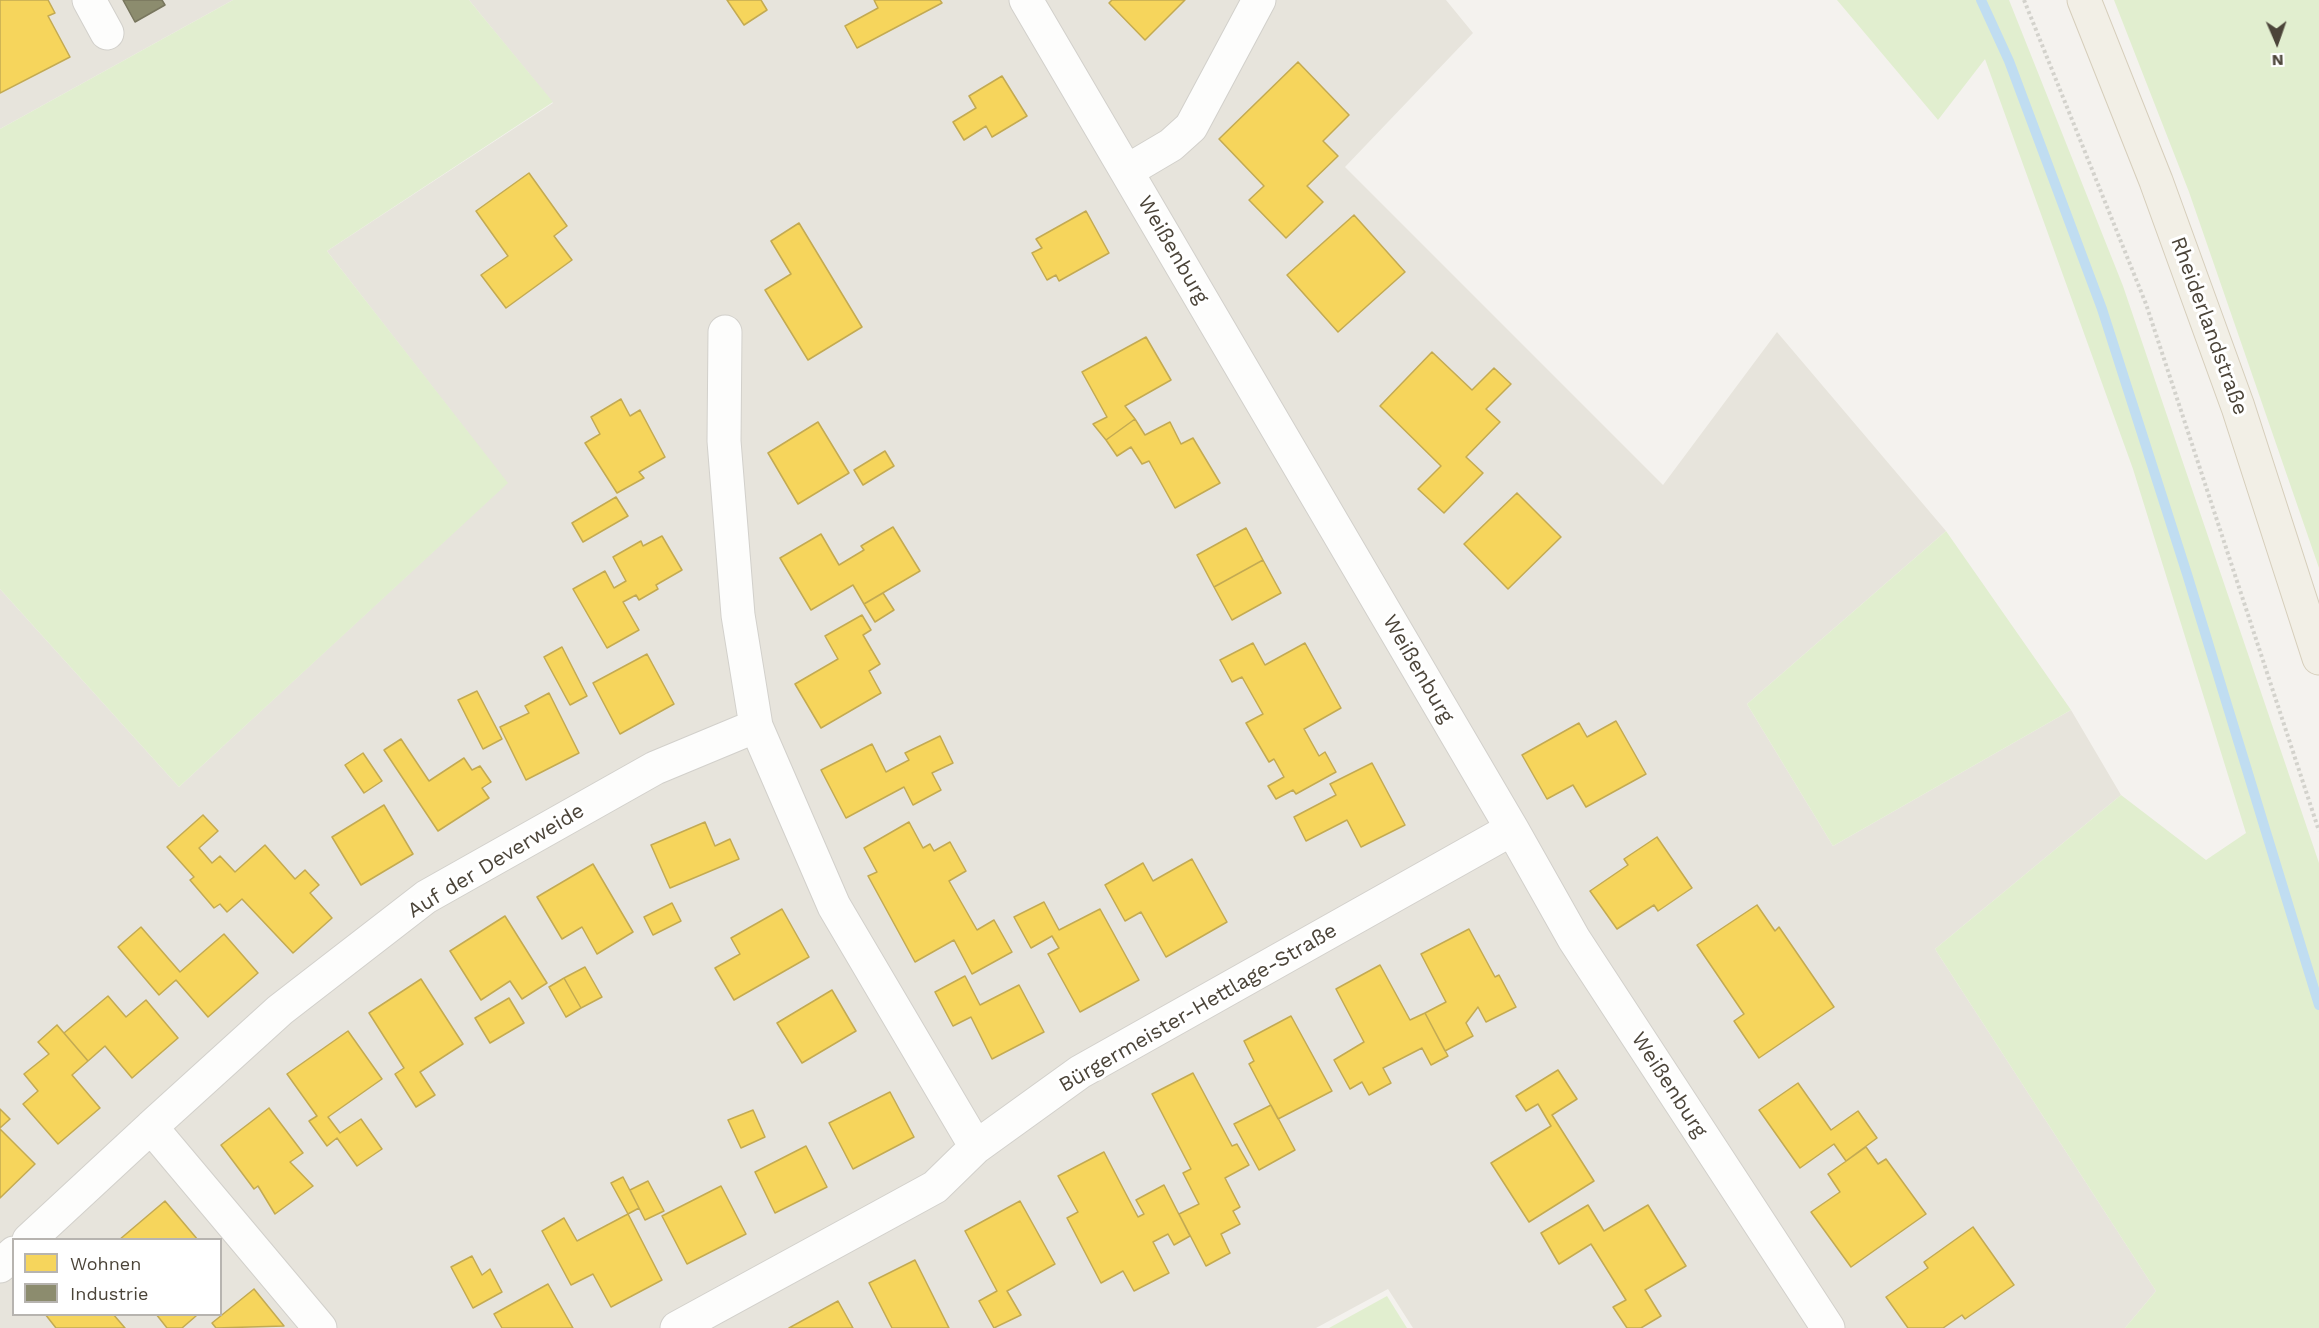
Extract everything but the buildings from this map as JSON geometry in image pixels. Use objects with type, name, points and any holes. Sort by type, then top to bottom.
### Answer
[{"type":"main road","name":"Rheiderlandstraße","points":[[2084,0],[2156,181],[2238,407],[2319,658]]},
{"type":"street","points":[[89,0],[107,33]]},
{"type":"street","name":"Weißenburg","points":[[1026,0],[1512,829],[1574,939],[1828,1328]]},
{"type":"street","points":[[1127,171],[1171,145],[1191,127],[1259,0]]},
{"type":"street","points":[[725,332],[724,441],[738,615],[756,726],[834,906],[976,1147]]},
{"type":"street","name":"Auf der Deverweide","points":[[151,1127],[280,1010],[426,897],[656,768],[756,726]]},
{"type":"street","name":"Bürgermeister-Hettlage-Straße","points":[[677,1328],[935,1187],[976,1147],[1080,1072],[1512,829]]},
{"type":"street","points":[[30,1238],[151,1127],[320,1328]]},
{"type":"street","points":[[0,1266],[12,1255]]},
{"type":"path","points":[[2024,0],[2146,304],[2319,831]]},
{"type":"shaded area","points":[[0,0],[233,0],[0,129]]},
{"type":"shaded area","points":[[469,0],[1446,0],[1473,33],[1345,167],[1663,485],[1777,332],[1946,531],[1747,704],[1833,846],[2071,710],[2121,795],[1935,949],[2156,1291],[2125,1328],[1413,1328],[1388,1289],[1316,1328],[0,1328],[0,589],[179,787],[507,483],[327,251],[553,103]]},
{"type":"green space","points":[[233,0],[469,0],[553,102],[327,251],[508,483],[179,787],[0,589],[0,129]]},
{"type":"green space","points":[[1837,0],[2009,0],[2123,286],[2319,863],[2319,1328],[2125,1328],[2156,1291],[1935,949],[2121,795],[2206,860],[2246,833],[2133,469],[1985,59],[1938,120]]},
{"type":"green space","points":[[2114,0],[2319,0],[2319,568],[2189,192]]},
{"type":"green space","points":[[1946,531],[2071,710],[1833,846],[1747,704]]},
{"type":"green space","points":[[1387,1296],[1407,1328],[1329,1328]]},
{"type":"waterway","points":[[1981,0],[2009,61],[2102,309],[2187,574],[2319,1005]]}]
